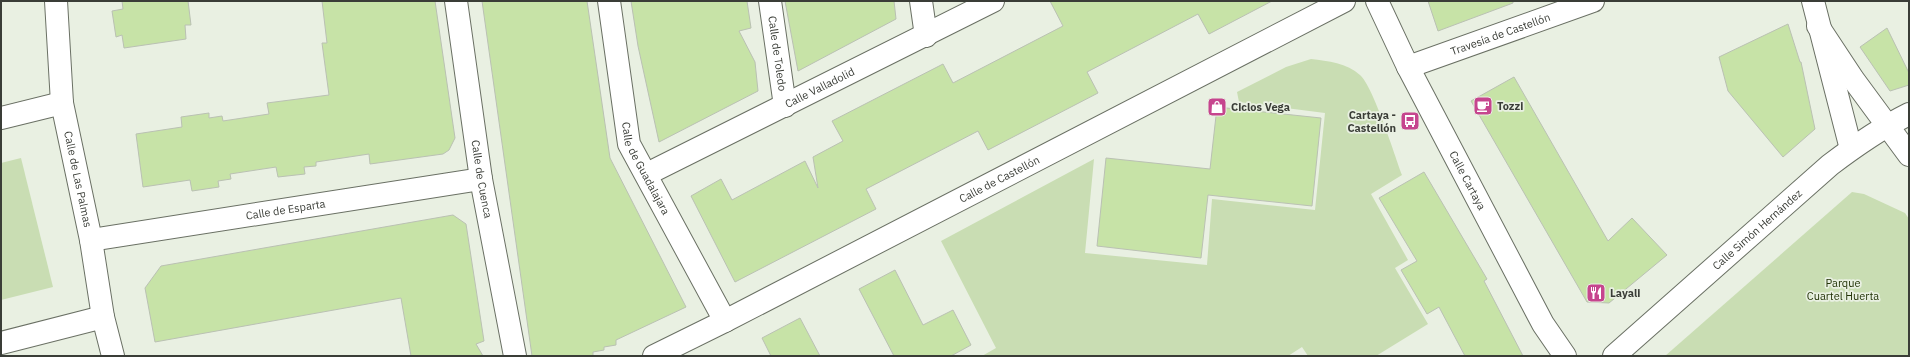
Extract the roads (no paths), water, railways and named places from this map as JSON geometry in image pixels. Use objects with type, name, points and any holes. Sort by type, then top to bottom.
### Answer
[{"type":"street","name":"Calle de Las Palmas","points":[[56,1],[62,103],[91,240],[103,317],[113,356]]},
{"type":"street","name":"Calle de Cuenca","points":[[456,1],[481,180],[515,356]]},
{"type":"street","name":"Calle de Guadalajara","points":[[609,1],[629,144],[647,174],[725,321]]},
{"type":"street","name":"Calle de Toledo","points":[[770,1],[785,106]]},
{"type":"street","points":[[921,1],[926,36]]},
{"type":"street","name":"Calle Valladolid","points":[[647,174],[926,36],[993,1]]},
{"type":"street","name":"Calle de Castellón","points":[[654,356],[725,321],[1344,1]]},
{"type":"street","name":"Calle Cartaya","points":[[1377,1],[1408,67],[1543,324],[1565,356]]},
{"type":"street","name":"Travesía de Castellón","points":[[1408,67],[1594,1]]},
{"type":"street","points":[[1812,1],[1851,149]]},
{"type":"street","points":[[1818,26],[1909,155]]},
{"type":"street","points":[[1,118],[62,103]]},
{"type":"street","name":"Calle Simón Hernández","points":[[1614,356],[1830,165],[1887,125],[1909,114]]},
{"type":"street","name":"Calle de Esparta","points":[[91,240],[481,180]]},
{"type":"street","points":[[1,343],[103,317]]},
{"type":"place","name":"Tozzi","points":[[1483,106]]},
{"type":"place","name":"Ciclos Vega","points":[[1217,107]]},
{"type":"place","name":"Cartaya - Castellón","points":[[1410,121]]},
{"type":"place","name":"Layali","points":[[1596,293]]},
{"type":"park label","name":"Parque Cuartel Huerta","points":[[1843,289]]}]
